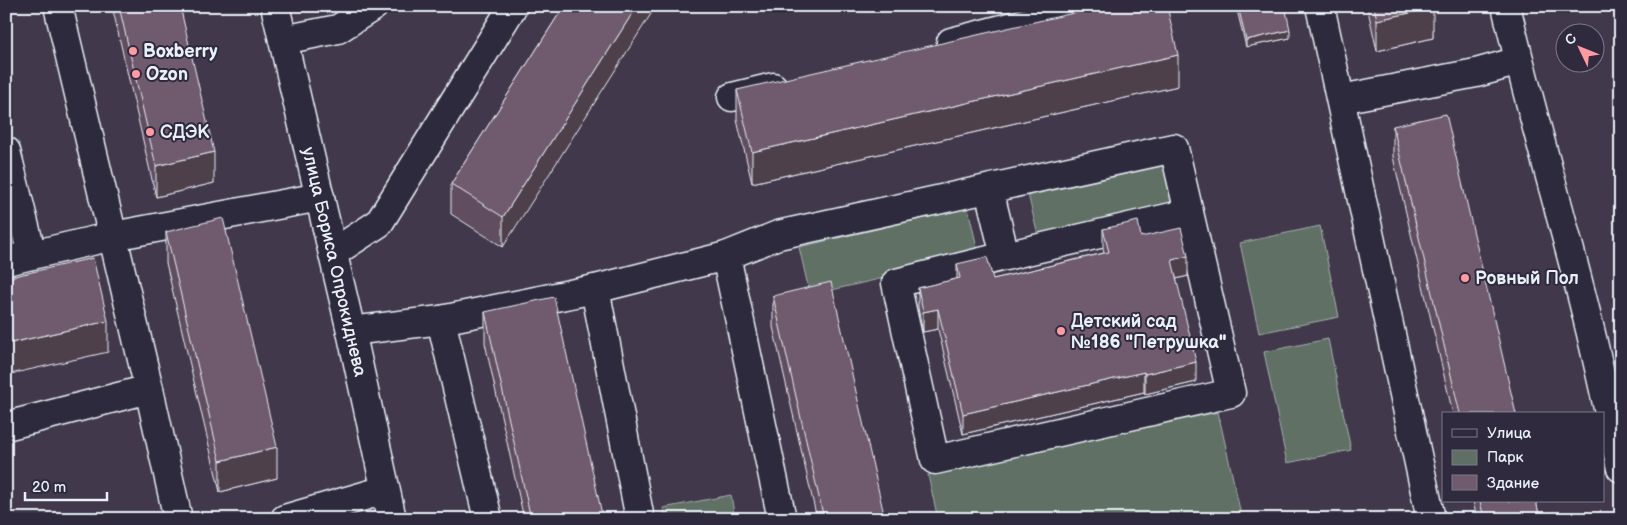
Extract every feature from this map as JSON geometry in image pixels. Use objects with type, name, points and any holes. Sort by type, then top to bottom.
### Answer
[{"type":"street","points":[[58,6],[178,519]]},
{"type":"street","name":"улица Бориса Опрокиднева","points":[[275,6],[351,331],[392,519]]},
{"type":"street","points":[[283,40],[338,29],[374,6]]},
{"type":"street","points":[[333,253],[379,223],[513,6]]},
{"type":"street","points":[[931,47],[1092,6]]},
{"type":"street","points":[[1320,6],[1431,519]]},
{"type":"street","points":[[1506,6],[1580,290],[1611,371],[1621,468]]},
{"type":"street","points":[[1341,100],[1476,73],[1519,61]]},
{"type":"street","points":[[732,97],[799,80]]},
{"type":"street","points":[[351,331],[441,320],[595,290],[726,256],[778,235],[1174,148],[1231,393],[935,460],[896,283],[1189,213]]},
{"type":"street","points":[[6,151],[32,255],[18,258]]},
{"type":"street","points":[[989,190],[1005,256]]},
{"type":"street","points":[[18,258],[113,236],[320,196]]},
{"type":"street","points":[[726,256],[782,519]]},
{"type":"street","points":[[595,290],[640,519]]},
{"type":"street","points":[[441,320],[488,519]]},
{"type":"street","points":[[6,426],[149,389]]},
{"type":"street","points":[[285,519],[385,490]]},
{"type":"green space","points":[[1165,160],[1176,203],[1038,236],[1028,194]]},
{"type":"green space","points":[[968,208],[979,256],[810,295],[799,247]]},
{"type":"green space","points":[[1320,226],[1339,317],[1259,333],[1240,243]]},
{"type":"green space","points":[[1328,339],[1351,450],[1287,463],[1264,352]]},
{"type":"green space","points":[[1218,412],[1242,519],[938,519],[928,475]]},
{"type":"green space","points":[[731,495],[735,519],[665,519],[663,508]]},
{"type":"building","points":[[119,6],[180,6],[214,152],[156,166]]},
{"type":"building","points":[[564,6],[637,6],[503,217],[451,184]]},
{"type":"building","points":[[1104,6],[1167,6],[1178,55],[752,152],[737,90]]},
{"type":"building","points":[[1238,6],[1285,6],[1290,30],[1246,40]]},
{"type":"building","points":[[1374,6],[1432,6],[1433,8],[1377,20]]},
{"type":"building","points":[[1446,114],[1516,412],[1460,412],[1393,126]]},
{"type":"building","points":[[223,218],[277,447],[220,461],[166,232]]},
{"type":"building","name":"Детский сад №186 \"Петрушка\"","points":[[1138,221],[1141,237],[1181,228],[1188,256],[1172,260],[1196,362],[1145,374],[1144,372],[963,414],[938,309],[923,312],[918,288],[960,278],[957,264],[987,257],[993,279],[1109,252],[1103,229]]},
{"type":"building","points":[[93,258],[108,321],[6,344],[6,278]]},
{"type":"building","points":[[831,282],[885,519],[824,519],[773,296]]},
{"type":"building","points":[[554,297],[603,519],[531,519],[485,312]]},
{"type":"building","points":[[1480,502],[1536,502],[1540,519],[1484,519]]},
{"type":"place","name":"Boxberry","points":[[133,51]]},
{"type":"place","name":"Ozon","points":[[136,74]]},
{"type":"place","name":"СДЭК","points":[[150,132]]},
{"type":"place","name":"Ровный Пол","points":[[1465,278]]},
{"type":"place","name":"Детский сад №186 \"Петрушка\"","points":[[1061,331]]}]
